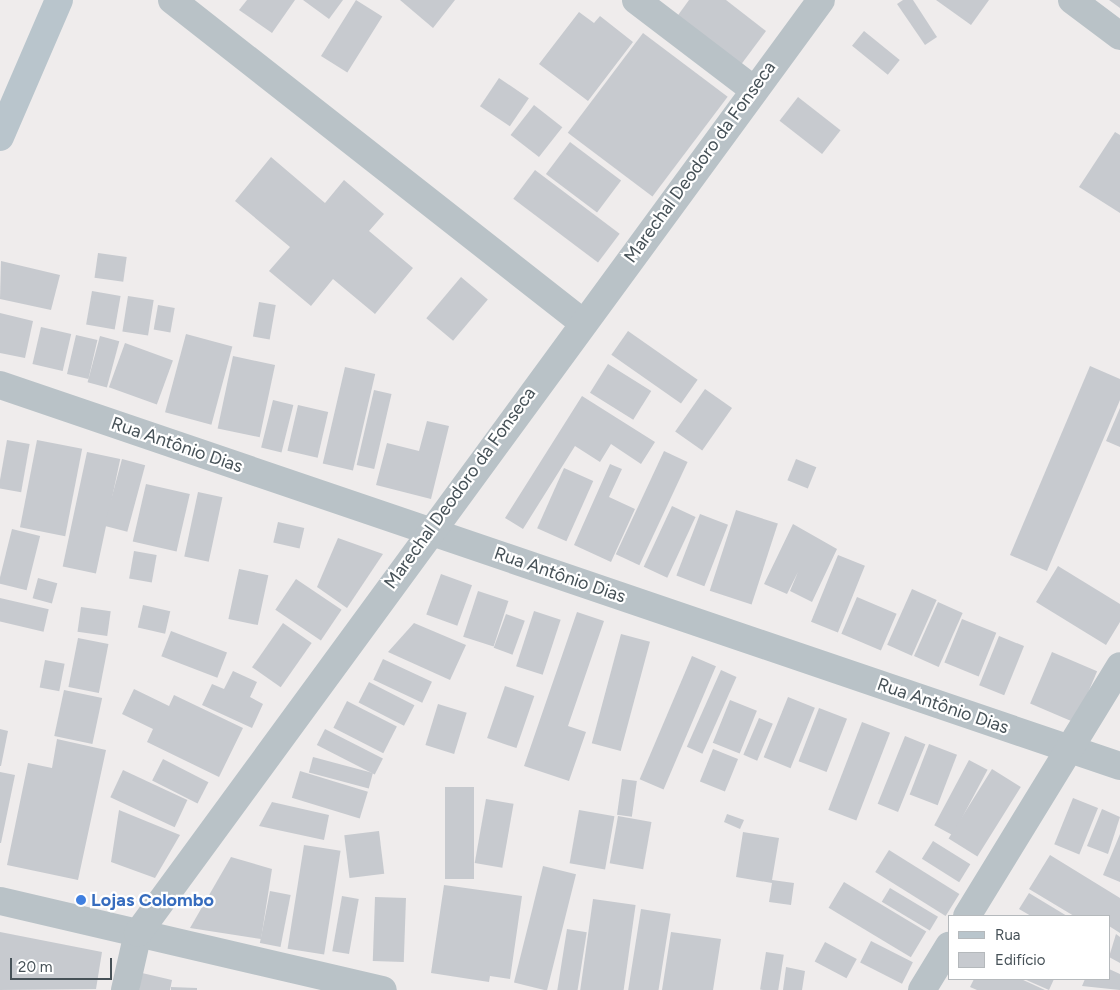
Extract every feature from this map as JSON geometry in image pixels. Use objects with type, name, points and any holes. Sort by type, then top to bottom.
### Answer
[{"type":"street","points":[[0,137],[59,0]]},
{"type":"street","points":[[172,0],[582,322]]},
{"type":"street","points":[[636,0],[753,89]]},
{"type":"street","name":"Marechal Deodoro da Fonseca","points":[[125,990],[138,933],[429,530],[753,89],[821,0]]},
{"type":"street","points":[[1072,0],[1120,36]]},
{"type":"street","name":"Rua Antônio Dias","points":[[0,385],[1120,766]]},
{"type":"street","points":[[967,915],[1120,666]]},
{"type":"street","points":[[0,901],[383,990]]},
{"type":"street","points":[[922,990],[948,948]]},
{"type":"building","points":[[247,0],[295,0],[272,33],[239,10]]},
{"type":"building","points":[[303,0],[343,0],[329,19]]},
{"type":"building","points":[[356,0],[382,16],[347,72],[321,56]]},
{"type":"building","points":[[400,0],[455,0],[433,28]]},
{"type":"building","points":[[689,0],[726,0],[766,31],[740,66],[676,18]]},
{"type":"building","points":[[903,0],[913,0],[937,37],[925,45],[897,4]]},
{"type":"building","points":[[936,0],[989,0],[971,25]]},
{"type":"building","points":[[1109,0],[1120,0],[1120,8]]},
{"type":"building","points":[[579,12],[594,23],[600,16],[633,42],[588,101],[539,64]]},
{"type":"building","points":[[864,31],[900,60],[888,75],[852,46]]},
{"type":"building","points":[[643,33],[728,97],[652,197],[568,133]]},
{"type":"building","points":[[499,78],[529,98],[510,126],[480,106]]},
{"type":"building","points":[[798,97],[841,130],[822,154],[780,121]]},
{"type":"building","points":[[534,105],[562,127],[539,157],[511,135]]},
{"type":"building","points":[[1115,132],[1120,135],[1120,213],[1079,187]]},
{"type":"building","points":[[570,142],[621,181],[597,212],[546,174]]},
{"type":"building","points":[[271,157],[325,203],[344,180],[384,214],[369,231],[413,268],[375,314],[333,279],[311,306],[269,271],[290,247],[235,201]]},
{"type":"building","points":[[535,170],[620,234],[598,263],[513,199]]},
{"type":"building","points":[[98,253],[127,257],[123,282],[95,278]]},
{"type":"building","points":[[1,261],[60,275],[51,310],[0,299]]},
{"type":"building","points":[[461,277],[488,299],[453,341],[426,318]]},
{"type":"building","points":[[92,291],[121,296],[115,330],[86,324]]},
{"type":"building","points":[[128,296],[154,300],[148,336],[122,332]]},
{"type":"building","points":[[259,302],[276,305],[270,339],[253,336]]},
{"type":"building","points":[[158,305],[175,308],[170,333],[154,330]]},
{"type":"building","points":[[0,313],[33,321],[25,358],[0,353]]},
{"type":"building","points":[[41,327],[71,334],[63,371],[32,364]]},
{"type":"building","points":[[628,331],[698,380],[681,404],[611,355]]},
{"type":"building","points":[[186,334],[232,346],[211,425],[165,412]]},
{"type":"building","points":[[76,335],[97,340],[88,379],[67,374]]},
{"type":"building","points":[[100,336],[119,341],[107,388],[88,382]]},
{"type":"building","points":[[125,343],[173,360],[157,405],[109,387]]},
{"type":"building","points":[[233,356],[275,365],[260,437],[218,428]]},
{"type":"building","points":[[608,364],[651,391],[633,420],[590,393]]},
{"type":"building","points":[[1090,366],[1120,379],[1120,400],[1047,571],[1010,555]]},
{"type":"building","points":[[345,367],[375,374],[353,470],[323,463]]},
{"type":"building","points":[[705,389],[732,408],[702,451],[675,432]]},
{"type":"building","points":[[374,390],[392,394],[374,469],[357,465]]},
{"type":"building","points":[[582,396],[655,442],[641,464],[611,444],[600,462],[575,446],[523,529],[505,518]]},
{"type":"building","points":[[273,400],[293,405],[282,453],[261,448]]},
{"type":"building","points":[[298,405],[328,412],[318,458],[287,451]]},
{"type":"building","points":[[1120,408],[1120,447],[1106,441]]},
{"type":"building","points":[[427,421],[449,426],[431,499],[376,485],[387,443],[419,451]]},
{"type":"building","points":[[7,440],[30,444],[21,492],[0,489]]},
{"type":"building","points":[[37,440],[82,449],[65,536],[20,527]]},
{"type":"building","points":[[664,451],[688,462],[639,565],[616,554]]},
{"type":"building","points":[[87,452],[120,459],[96,574],[63,566]]},
{"type":"building","points":[[122,459],[145,465],[127,532],[104,526]]},
{"type":"building","points":[[796,459],[816,467],[808,489],[787,480]]},
{"type":"building","points":[[610,464],[622,469],[609,497],[635,509],[611,562],[574,545]]},
{"type":"building","points":[[564,468],[593,481],[566,541],[537,528]]},
{"type":"building","points":[[146,484],[190,494],[177,552],[133,541]]},
{"type":"building","points":[[198,492],[222,497],[209,562],[184,557]]},
{"type":"building","points":[[672,506],[696,517],[667,578],[644,567]]},
{"type":"building","points":[[736,510],[778,524],[752,604],[710,591]]},
{"type":"building","points":[[700,514],[728,525],[704,586],[676,576]]},
{"type":"building","points":[[278,522],[304,528],[300,549],[273,542]]},
{"type":"building","points":[[793,524],[837,549],[812,602],[790,591],[798,572],[787,594],[764,584]]},
{"type":"building","points":[[12,529],[40,536],[27,590],[0,584]]},
{"type":"building","points":[[338,538],[383,554],[347,608],[317,587]]},
{"type":"building","points":[[134,551],[157,555],[152,583],[129,579]]},
{"type":"building","points":[[838,555],[865,566],[838,633],[811,622]]},
{"type":"building","points":[[1058,566],[1120,604],[1120,622],[1106,645],[1036,602]]},
{"type":"building","points":[[239,569],[268,575],[258,625],[228,619]]},
{"type":"building","points":[[441,574],[472,585],[457,626],[426,614]]},
{"type":"building","points":[[38,578],[57,583],[52,603],[33,598]]},
{"type":"building","points":[[296,579],[342,610],[321,640],[275,610]]},
{"type":"building","points":[[912,589],[937,600],[912,656],[887,645]]},
{"type":"building","points":[[478,591],[508,601],[494,647],[463,637]]},
{"type":"building","points":[[857,597],[897,614],[881,651],[841,634]]},
{"type":"building","points":[[0,598],[49,609],[44,632],[0,622]]},
{"type":"building","points":[[938,602],[963,613],[939,667],[914,656]]},
{"type":"building","points":[[143,605],[170,611],[165,634],[138,627]]},
{"type":"building","points":[[81,607],[111,611],[107,636],[78,632]]},
{"type":"building","points":[[534,611],[561,620],[543,675],[516,666]]},
{"type":"building","points":[[577,612],[604,621],[568,726],[586,732],[569,781],[524,766]]},
{"type":"building","points":[[506,614],[525,621],[512,655],[494,648]]},
{"type":"building","points":[[962,619],[996,633],[979,676],[944,663]]},
{"type":"building","points":[[283,623],[312,643],[281,687],[252,667]]},
{"type":"building","points":[[414,623],[466,645],[450,680],[388,652]]},
{"type":"building","points":[[171,631],[227,653],[217,678],[161,656]]},
{"type":"building","points":[[621,634],[650,642],[621,751],[592,743]]},
{"type":"building","points":[[999,636],[1024,646],[1004,695],[979,685]]},
{"type":"building","points":[[78,638],[108,644],[99,693],[68,687]]},
{"type":"building","points":[[1052,652],[1097,671],[1075,723],[1030,704]]},
{"type":"building","points":[[692,656],[716,666],[664,790],[640,779]]},
{"type":"building","points":[[383,659],[432,682],[422,703],[373,680]]},
{"type":"building","points":[[45,660],[65,664],[59,691],[40,687]]},
{"type":"building","points":[[721,670],[737,677],[702,754],[687,747]]},
{"type":"building","points":[[233,671],[257,682],[250,697],[263,704],[252,728],[202,705],[212,684],[224,689]]},
{"type":"building","points":[[369,682],[414,705],[404,726],[359,702]]},
{"type":"building","points":[[505,686],[534,696],[516,748],[487,738]]},
{"type":"building","points":[[134,689],[169,706],[174,695],[243,728],[219,777],[147,742],[153,729],[122,714]]},
{"type":"building","points":[[64,690],[102,698],[92,744],[54,736]]},
{"type":"building","points":[[788,697],[815,708],[791,768],[764,757]]},
{"type":"building","points":[[730,700],[757,711],[740,754],[713,743]]},
{"type":"building","points":[[347,701],[397,726],[383,753],[333,728]]},
{"type":"building","points":[[438,704],[467,713],[454,754],[425,745]]},
{"type":"building","points":[[819,708],[847,719],[827,772],[799,761]]},
{"type":"building","points":[[759,718],[773,724],[757,761],[743,755]]},
{"type":"building","points":[[862,722],[890,733],[856,821],[828,810]]},
{"type":"building","points":[[0,729],[8,731],[1,766],[0,766]]},
{"type":"building","points":[[325,729],[383,759],[375,775],[317,745]]},
{"type":"building","points":[[905,736],[925,744],[898,812],[878,804]]},
{"type":"building","points":[[57,739],[106,750],[78,880],[7,865],[28,763],[52,768]]},
{"type":"building","points":[[929,744],[957,755],[938,805],[910,794]]},
{"type":"building","points":[[713,749],[738,759],[725,792],[700,781]]},
{"type":"building","points":[[313,757],[373,773],[369,789],[309,772]]},
{"type":"building","points":[[163,759],[208,782],[198,804],[152,780]]},
{"type":"building","points":[[969,760],[988,770],[953,835],[934,825]]},
{"type":"building","points":[[992,769],[1021,787],[977,857],[949,839]]},
{"type":"building","points":[[123,770],[187,800],[175,827],[110,797]]},
{"type":"building","points":[[300,771],[368,792],[360,819],[292,798]]},
{"type":"building","points":[[0,772],[15,775],[1,843],[0,843]]},
{"type":"building","points":[[622,779],[637,781],[632,817],[617,815]]},
{"type":"building","points":[[445,787],[474,787],[474,879],[445,879]]},
{"type":"building","points":[[1073,798],[1098,808],[1079,854],[1054,844]]},
{"type":"building","points":[[486,799],[514,804],[502,868],[475,863]]},
{"type":"building","points":[[272,802],[329,815],[324,840],[259,826]]},
{"type":"building","points":[[1102,809],[1120,817],[1108,854],[1087,846]]},
{"type":"building","points":[[119,810],[180,835],[155,878],[111,862]]},
{"type":"building","points":[[579,810],[614,816],[605,869],[570,863]]},
{"type":"building","points":[[727,814],[744,820],[740,829],[724,822]]},
{"type":"building","points":[[618,816],[651,822],[643,869],[610,863]]},
{"type":"building","points":[[379,831],[384,874],[350,878],[344,835]]},
{"type":"building","points":[[743,832],[779,838],[772,880],[794,883],[791,905],[769,902],[772,883],[736,877]]},
{"type":"building","points":[[1120,834],[1120,882],[1103,875]]},
{"type":"building","points":[[933,841],[970,864],[959,882],[922,859]]},
{"type":"building","points":[[304,845],[341,851],[324,954],[288,949]]},
{"type":"building","points":[[889,850],[959,894],[946,916],[875,872]]},
{"type":"building","points":[[1050,855],[1120,898],[1120,933],[1110,927],[1110,915],[1072,915],[1029,889]]},
{"type":"building","points":[[231,857],[272,869],[261,939],[190,928]]},
{"type":"building","points":[[543,866],[576,874],[547,990],[514,982]]},
{"type":"building","points":[[844,882],[926,931],[911,957],[829,908]]},
{"type":"building","points":[[444,885],[522,896],[510,979],[490,976],[489,982],[431,973]]},
{"type":"building","points":[[890,888],[938,917],[930,931],[882,902]]},
{"type":"building","points":[[270,891],[291,895],[281,947],[260,943]]},
{"type":"building","points":[[1029,893],[1065,915],[1029,915],[1019,909]]},
{"type":"building","points":[[342,896],[359,899],[349,954],[332,951]]},
{"type":"building","points":[[375,897],[406,898],[404,962],[373,961]]},
{"type":"building","points":[[593,899],[636,905],[624,990],[580,990]]},
{"type":"building","points":[[641,909],[671,914],[659,990],[628,990]]},
{"type":"building","points":[[567,929],[587,932],[578,990],[557,990]]},
{"type":"building","points":[[0,932],[102,952],[96,989],[0,990]]},
{"type":"building","points":[[671,932],[721,939],[713,990],[662,990]]},
{"type":"building","points":[[1116,934],[1120,937],[1120,963],[1110,958]]},
{"type":"building","points":[[871,941],[913,962],[902,984],[860,962]]},
{"type":"building","points":[[825,942],[857,959],[846,978],[815,961]]},
{"type":"building","points":[[766,952],[784,955],[778,990],[760,990]]},
{"type":"building","points":[[786,967],[805,971],[802,990],[783,990]]},
{"type":"building","points":[[1110,969],[1120,974],[1120,990],[1082,986],[1085,980],[1110,980]]},
{"type":"building","points":[[142,973],[172,980],[170,990],[139,990]]},
{"type":"building","points":[[974,980],[1023,980],[1045,990],[977,990],[970,987]]},
{"type":"building","points":[[1026,980],[1054,980],[1049,990]]},
{"type":"building","points":[[171,987],[197,988],[197,990],[171,990]]},
{"type":"place","name":"Lojas Colombo","points":[[81,900]]}]
